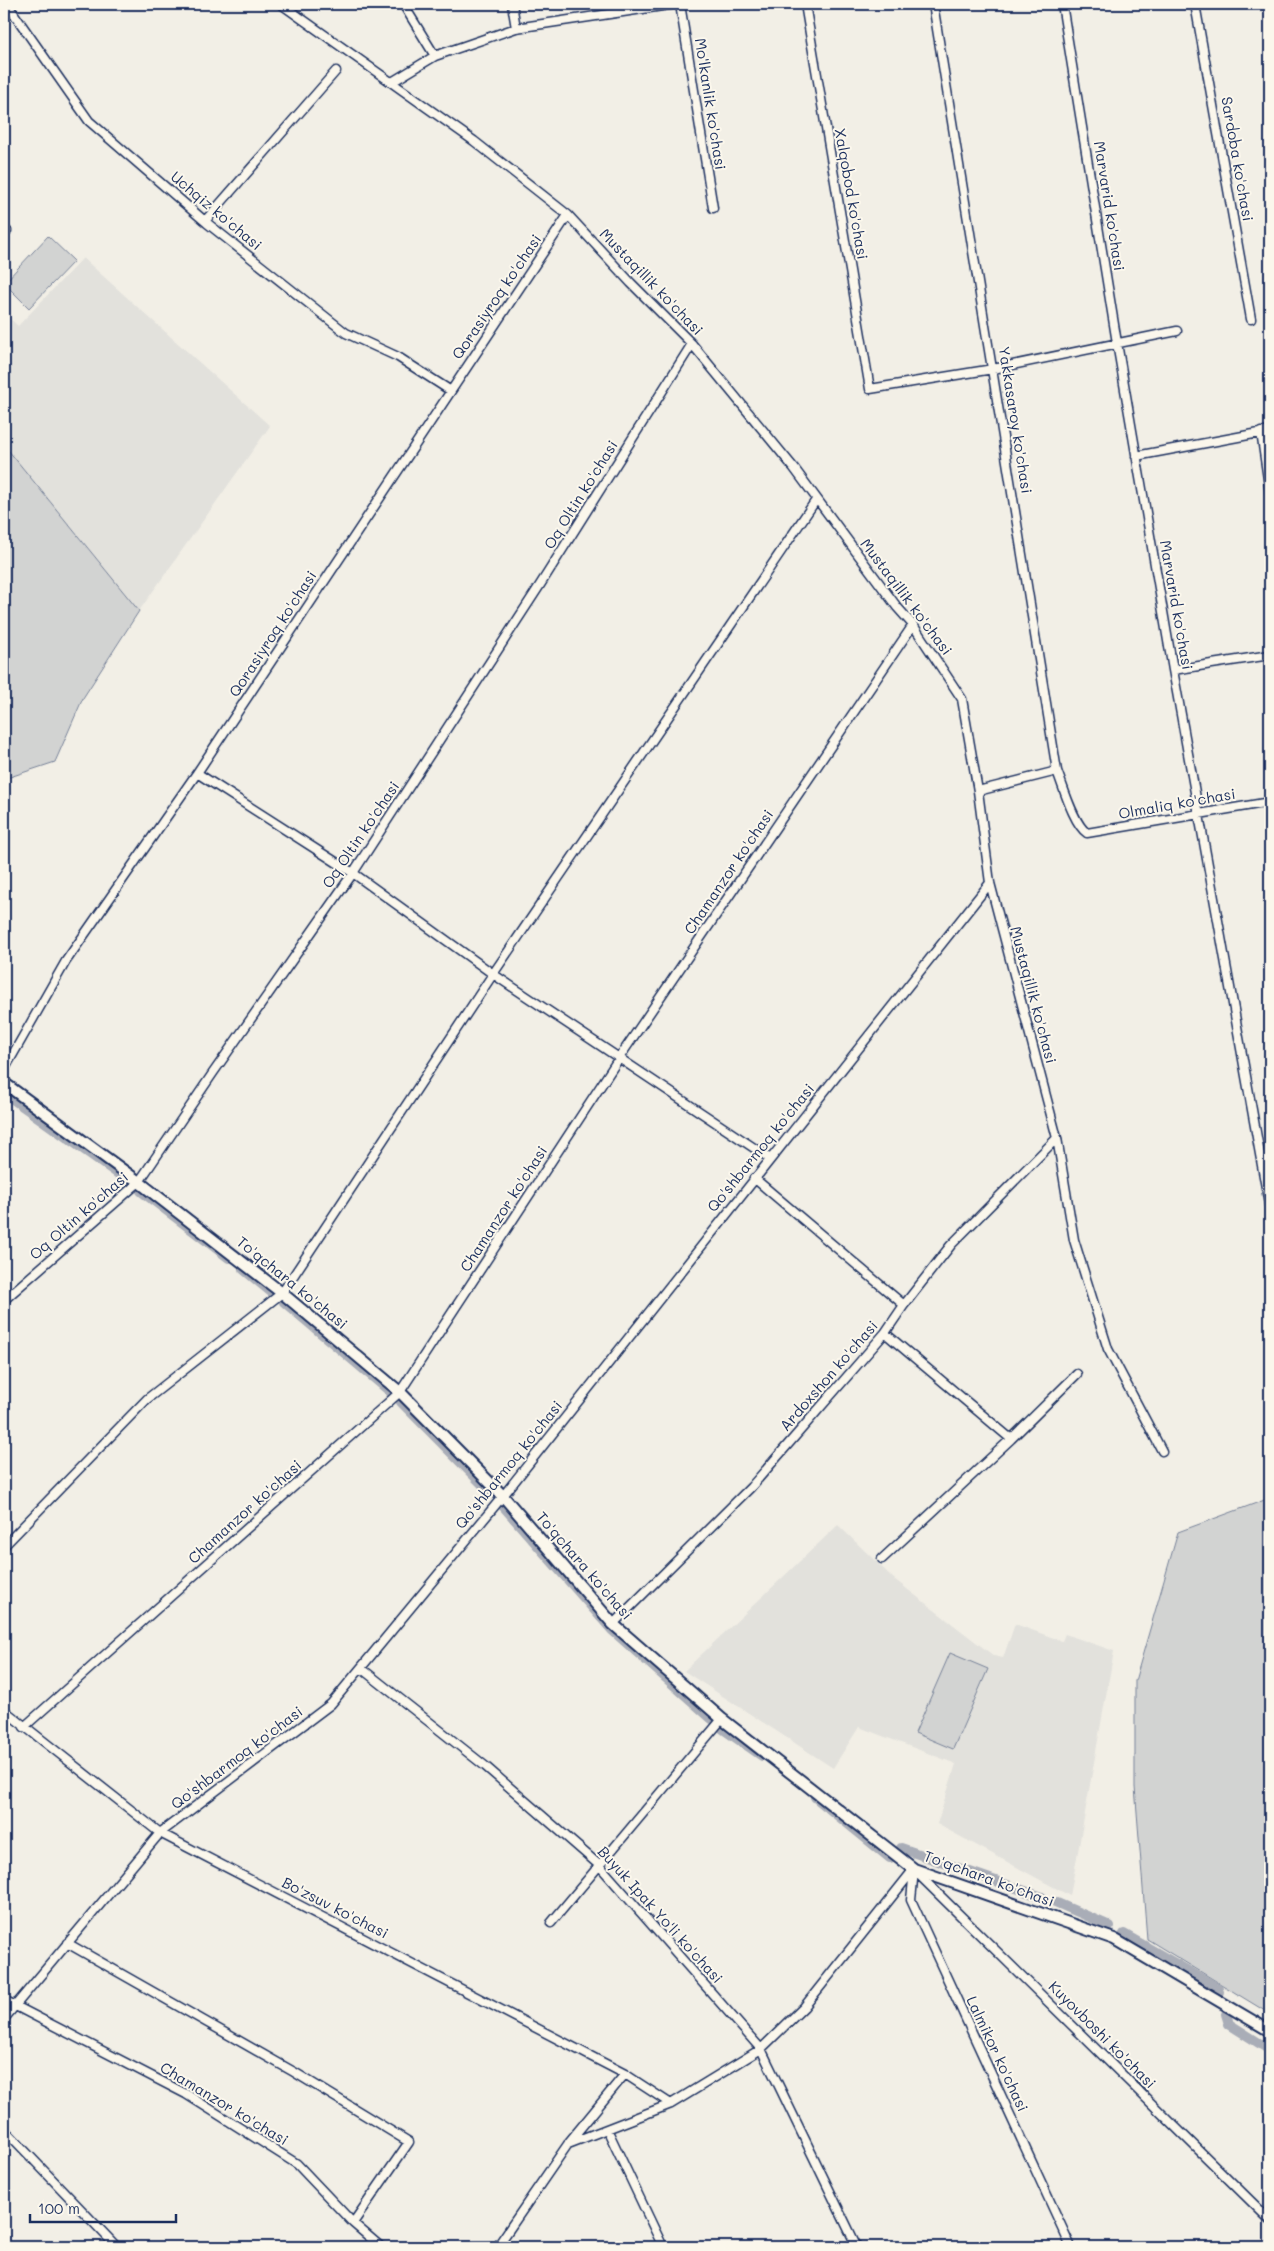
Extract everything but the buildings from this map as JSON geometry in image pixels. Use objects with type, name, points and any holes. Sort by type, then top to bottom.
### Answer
[{"type":"street","name":"Uchqiz ko'chasi","points":[[7,4],[89,121],[205,221],[346,333],[398,357],[451,391]]},
{"type":"street","name":"Mustaqillik ko'chasi","points":[[281,4],[474,141],[568,215],[631,283],[692,344],[794,468],[897,608],[914,625],[962,699],[978,791],[990,883],[1057,1138],[1074,1240],[1108,1349],[1162,1450]]},
{"type":"street","points":[[403,4],[435,56]]},
{"type":"street","points":[[512,4],[516,28]]},
{"type":"street","points":[[392,82],[435,56],[516,28],[676,4]]},
{"type":"street","name":"Mo'lkanlik ko'chasi","points":[[680,4],[713,208]]},
{"type":"street","name":"Xalqobod ko'chasi","points":[[805,4],[870,389],[993,369]]},
{"type":"street","name":"Yakkasaroy ko'chasi","points":[[933,4],[1057,770],[1077,821],[1083,830],[1088,833]]},
{"type":"street","name":"Marvarid ko'chasi","points":[[1062,4],[1136,456],[1270,1210]]},
{"type":"street","name":"Sardoba ko'chasi","points":[[1195,4],[1251,319]]},
{"type":"street","points":[[205,221],[336,71]]},
{"type":"street","name":"Qorasiyroq ko'chasi","points":[[4,1070],[66,961],[198,773],[568,215]]},
{"type":"street","points":[[993,369],[1177,331]]},
{"type":"street","name":"Oq Oltin ko'chasi","points":[[4,1300],[140,1182],[353,873],[540,585],[692,344]]},
{"type":"street","points":[[1136,456],[1270,431]]},
{"type":"street","points":[[1261,432],[1270,493]]},
{"type":"street","points":[[4,1546],[147,1399],[282,1293],[493,974],[816,500]]},
{"type":"street","name":"Chamanzor ko'chasi","points":[[24,1727],[400,1392],[619,1058],[914,625]]},
{"type":"street","points":[[1173,670],[1270,655]]},
{"type":"street","points":[[978,791],[1057,770]]},
{"type":"street","points":[[198,773],[353,873],[493,974],[769,1158]]},
{"type":"street","name":"Olmaliq ko'chasi","points":[[1088,833],[1270,802]]},
{"type":"street","name":"Qo'shbarmoq ko'chasi","points":[[4,2019],[66,1943],[160,1834],[331,1704],[503,1496],[769,1158],[990,883]]},
{"type":"street","name":"To'qchara ko'chasi","points":[[4,1083],[140,1182],[282,1293],[400,1392],[503,1496],[613,1624],[722,1719],[914,1869],[1114,1939],[1270,2031]]},
{"type":"street","name":"Ardoxshon ko'chasi","points":[[613,1624],[751,1488],[885,1333],[904,1305],[951,1245],[1057,1138]]},
{"type":"street","points":[[754,1178],[904,1305]]},
{"type":"street","points":[[885,1333],[1011,1439]]},
{"type":"street","points":[[882,1558],[1011,1439],[1077,1374]]},
{"type":"street","name":"Buyuk Ipak Yo'li ko'chasi","points":[[361,1668],[485,1766],[599,1864],[762,2049],[857,2247]]},
{"type":"street","name":"Bo'zsuv ko'chasi","points":[[4,1710],[160,1834],[624,2074],[671,2104]]},
{"type":"street","points":[[551,1922],[722,1719]]},
{"type":"street","points":[[568,2144],[671,2104],[762,2049],[804,2007],[914,1869]]},
{"type":"street","name":"Kuyovboshi ko'chasi","points":[[914,1869],[1270,2220]]},
{"type":"street","name":"Lalmikor ko'chasi","points":[[914,1869],[911,1900],[1071,2247]]},
{"type":"street","points":[[66,1943],[294,2072],[409,2142],[353,2223]]},
{"type":"street","name":"Chamanzor ko'chasi","points":[[4,2000],[186,2094],[297,2164],[353,2223],[381,2247]]},
{"type":"street","points":[[497,2247],[568,2144],[624,2074]]},
{"type":"street","points":[[4,2129],[117,2247]]},
{"type":"street","points":[[607,2129],[663,2247]]},
{"type":"shaded area","points":[[48,236],[74,261],[29,308],[4,283]]},
{"type":"shaded area","points":[[83,258],[270,426],[139,611],[4,445],[4,313],[18,326]]},
{"type":"shaded area","points":[[4,445],[139,611],[83,698],[55,762],[4,779]]},
{"type":"shaded area","points":[[1270,1498],[1270,2014],[1147,1939],[1135,1787],[1135,1681],[1178,1532]]},
{"type":"shaded area","points":[[838,1525],[894,1579],[994,1656],[1003,1658],[1015,1624],[1062,1641],[1065,1634],[1114,1651],[1070,1896],[937,1824],[956,1764],[859,1727],[833,1768],[684,1671]]},
{"type":"shaded area","points":[[950,1653],[988,1669],[953,1749],[915,1733]]},
{"type":"waterway","points":[[4,1093],[128,1181]]},
{"type":"waterway","points":[[141,1191],[229,1258]]},
{"type":"waterway","points":[[243,1269],[271,1292]]},
{"type":"waterway","points":[[284,1302],[394,1395]]},
{"type":"waterway","points":[[401,1402],[492,1494]]},
{"type":"waterway","points":[[503,1506],[612,1630],[712,1719]]},
{"type":"waterway","points":[[723,1729],[762,1756]]},
{"type":"waterway","points":[[815,1797],[890,1858]]},
{"type":"waterway","points":[[901,1848],[1042,1897]]},
{"type":"waterway","points":[[1055,1902],[1110,1926]]},
{"type":"waterway","points":[[1124,1934],[1218,1988],[1219,1992]]},
{"type":"waterway","points":[[1226,2014],[1229,2024],[1270,2050]]}]
